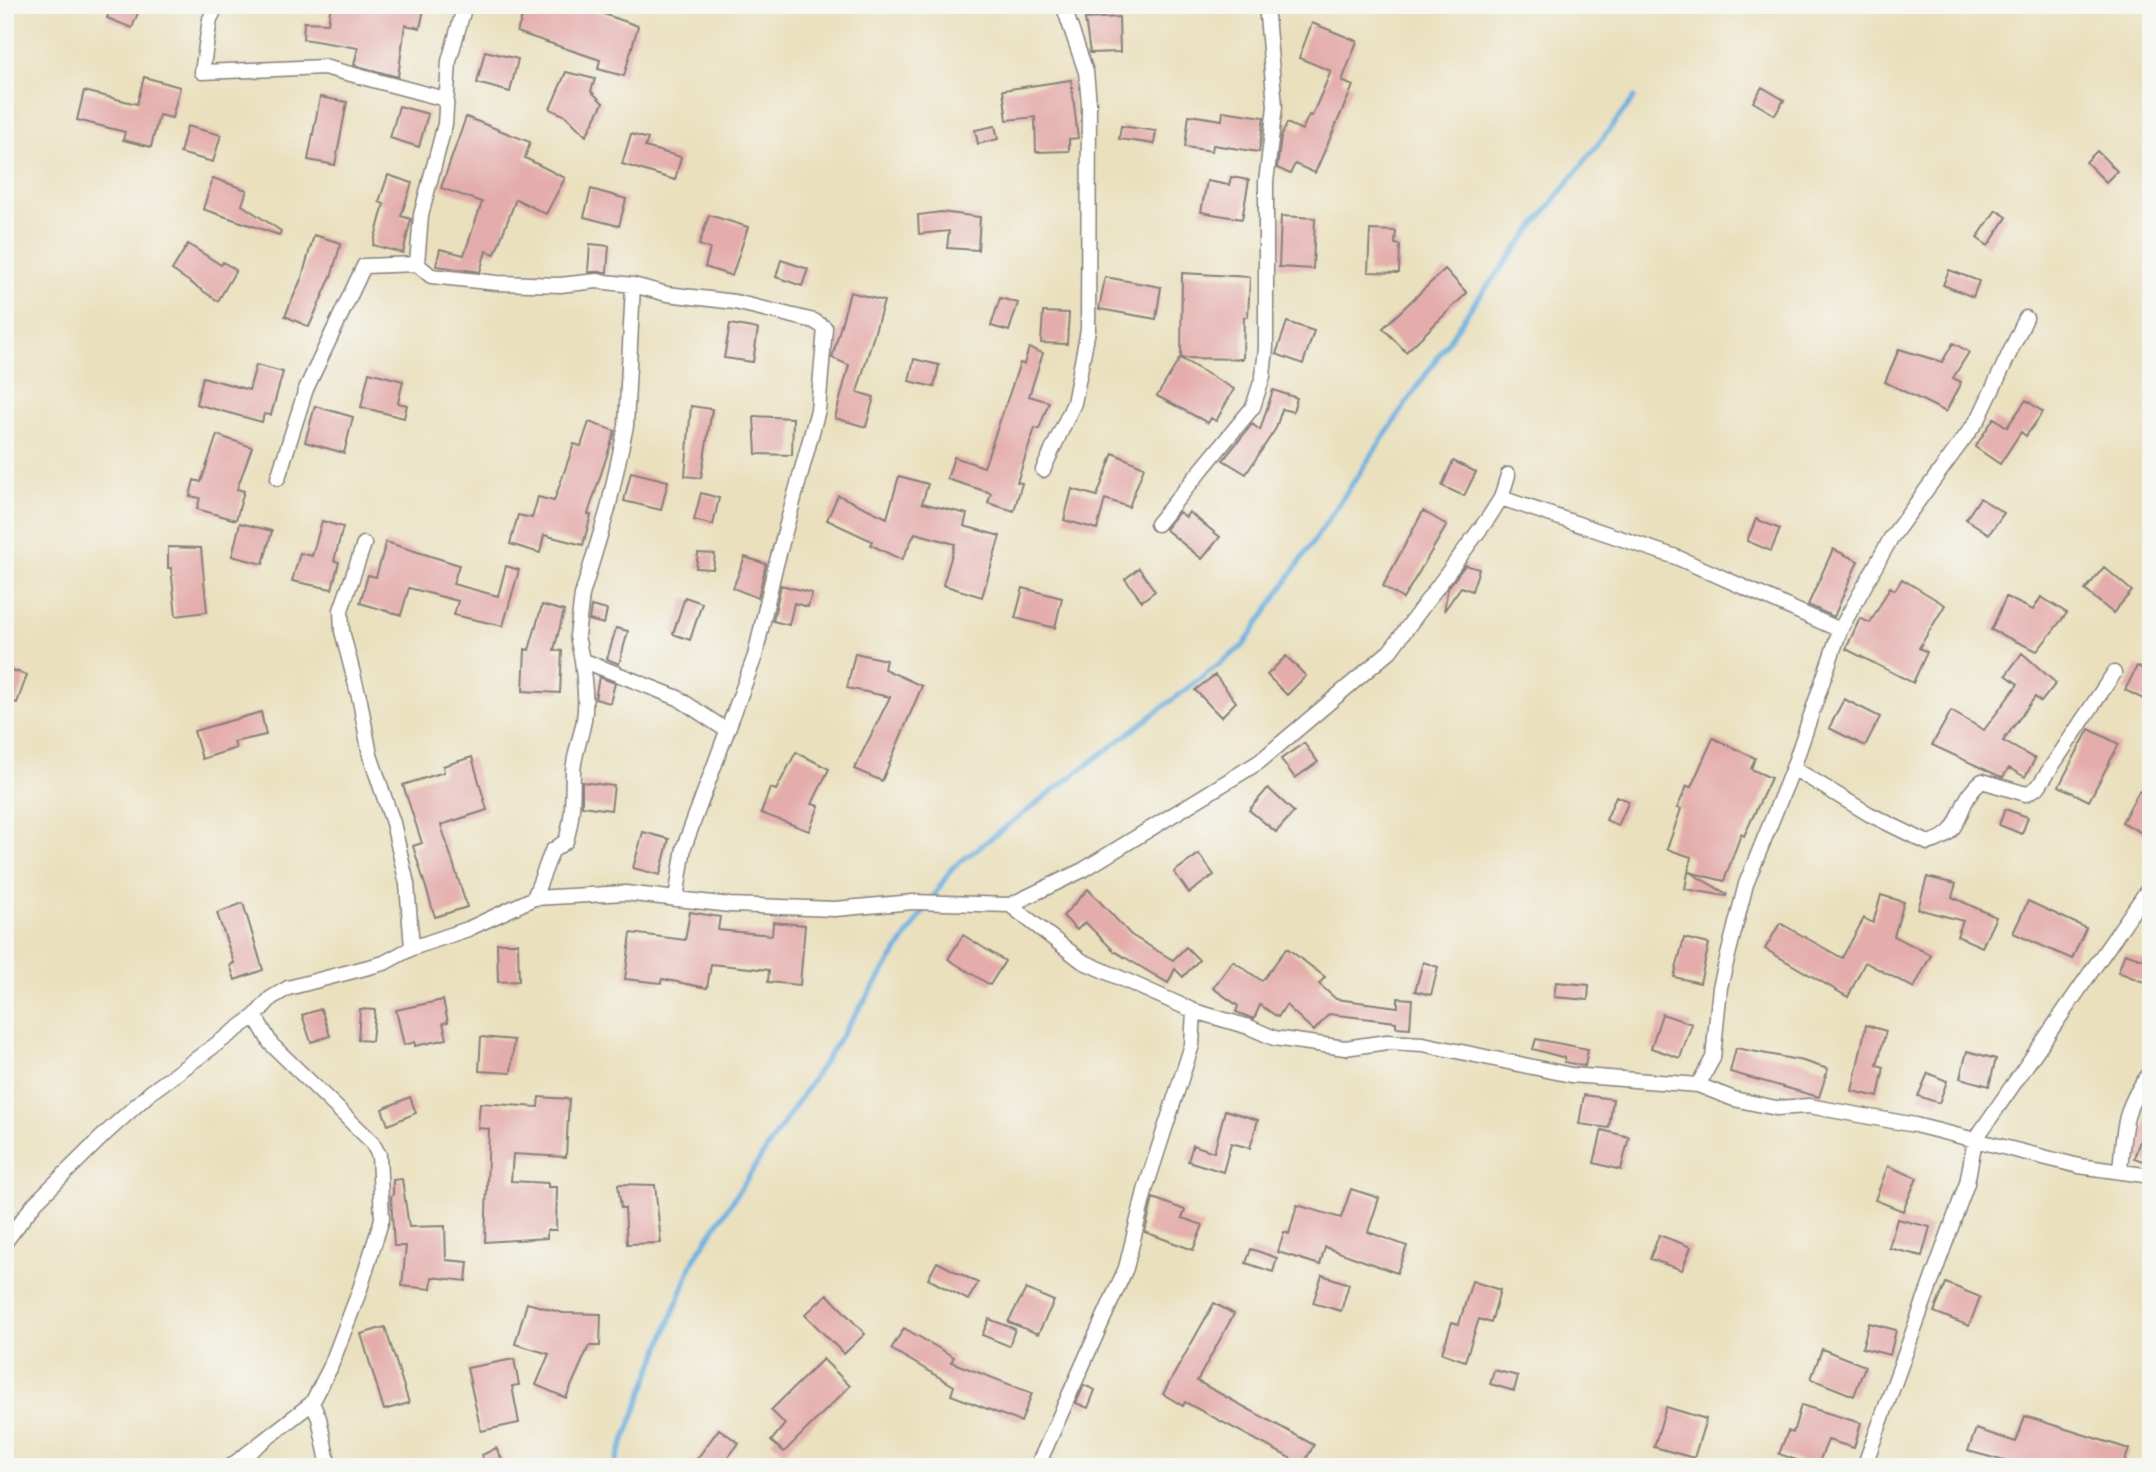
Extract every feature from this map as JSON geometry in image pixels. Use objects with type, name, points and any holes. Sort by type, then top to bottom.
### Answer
[{"type":"street","points":[[217,5],[210,19],[202,72],[324,67],[445,99]]},
{"type":"street","points":[[417,264],[421,215],[445,124],[449,61],[465,5]]},
{"type":"street","points":[[1043,470],[1074,403],[1088,330],[1089,103],[1086,72],[1063,5]]},
{"type":"street","points":[[1157,524],[1253,407],[1263,376],[1266,348],[1266,182],[1275,106],[1266,5]]},
{"type":"street","points":[[278,478],[306,389],[364,266],[417,264],[431,276],[497,283],[560,285],[597,281],[633,285],[667,294],[736,302],[814,321],[825,328],[818,410],[774,572],[755,656],[684,847],[676,899]]},
{"type":"street","points":[[534,898],[552,851],[566,841],[574,812],[573,774],[576,743],[584,722],[586,697],[577,636],[582,596],[608,509],[626,426],[633,285]]},
{"type":"street","points":[[1698,1085],[1713,1058],[1720,987],[1746,884],[1793,768],[1840,630],[1891,538],[1979,418],[2026,318]]},
{"type":"street","points":[[5,1242],[35,1203],[142,1100],[255,1016],[271,998],[288,988],[384,963],[412,948],[468,929],[534,898],[625,893],[797,908],[913,902],[1010,905],[1083,870],[1193,805],[1269,754],[1390,651],[1501,498],[1508,475]]},
{"type":"street","points":[[1501,498],[1676,557],[1840,630]]},
{"type":"street","points":[[364,544],[341,610],[342,631],[360,701],[370,755],[393,823],[407,884],[412,948]]},
{"type":"street","points":[[582,660],[678,698],[726,730]]},
{"type":"street","points":[[1793,768],[1869,814],[1928,843],[1945,839],[1956,825],[1968,792],[1982,781],[2026,794],[2038,788],[2113,673]]},
{"type":"street","points":[[1864,1467],[1967,1183],[1975,1140],[2151,885]]},
{"type":"street","points":[[1010,905],[1082,961],[1194,1011],[1250,1027],[1274,1038],[1300,1044],[1345,1048],[1387,1042],[1423,1044],[1572,1075],[1698,1085],[1734,1099],[1776,1108],[1809,1107],[1915,1125],[2079,1166],[2151,1176]]},
{"type":"street","points":[[1037,1467],[1126,1268],[1146,1187],[1192,1045],[1194,1011]]},
{"type":"street","points":[[230,1467],[312,1403],[330,1368],[378,1240],[383,1219],[379,1156],[361,1129],[271,1044],[255,1016]]},
{"type":"street","points":[[2120,1172],[2123,1134],[2131,1098],[2151,1072]]},
{"type":"street","points":[[312,1403],[319,1418],[329,1467]]},
{"type":"building","points":[[111,5],[141,5],[132,28],[107,18]]},
{"type":"building","points":[[331,5],[373,5],[408,11],[409,5],[425,5],[420,28],[405,25],[398,77],[354,65],[358,48],[303,39],[304,22],[328,23]]},
{"type":"building","points":[[526,5],[578,5],[638,26],[624,76],[598,69],[600,60],[517,32]]},
{"type":"building","points":[[1119,17],[1120,52],[1090,53],[1085,19]]},
{"type":"building","points":[[1312,23],[1357,41],[1342,81],[1353,86],[1315,173],[1295,164],[1290,174],[1277,168],[1281,137],[1287,123],[1302,130],[1309,115],[1312,116],[1331,71],[1299,58]]},
{"type":"building","points":[[485,51],[518,59],[510,92],[477,83]]},
{"type":"building","points":[[566,72],[595,79],[591,91],[603,103],[586,136],[566,116],[550,109]]},
{"type":"building","points":[[144,77],[180,87],[172,118],[159,115],[151,147],[123,140],[125,132],[77,120],[84,91],[137,104]]},
{"type":"building","points":[[1071,80],[1078,138],[1069,139],[1069,151],[1036,152],[1035,117],[1007,120],[1003,90]]},
{"type":"building","points":[[1762,87],[1784,100],[1775,115],[1753,102]]},
{"type":"building","points":[[320,97],[347,102],[335,165],[308,160]]},
{"type":"building","points":[[399,106],[428,114],[419,147],[390,138]]},
{"type":"building","points":[[1223,111],[1264,117],[1259,152],[1213,145],[1212,151],[1185,147],[1189,115],[1222,120]]},
{"type":"building","points":[[466,117],[530,142],[525,158],[565,178],[546,214],[516,199],[495,254],[486,251],[480,272],[436,266],[440,249],[464,255],[482,202],[441,188]]},
{"type":"building","points":[[187,126],[221,135],[213,162],[180,153]]},
{"type":"building","points":[[995,126],[998,139],[978,144],[975,130]]},
{"type":"building","points":[[1121,126],[1156,131],[1154,144],[1119,139]]},
{"type":"building","points":[[631,134],[648,139],[645,147],[681,157],[675,180],[622,164]]},
{"type":"building","points":[[2097,151],[2117,171],[2106,182],[2086,162]]},
{"type":"building","points":[[388,175],[412,183],[401,216],[411,219],[403,253],[373,245],[384,204],[379,202]]},
{"type":"building","points":[[1231,177],[1249,180],[1242,219],[1201,212],[1207,181],[1229,185]]},
{"type":"building","points":[[213,178],[247,190],[242,205],[281,231],[279,235],[203,209]]},
{"type":"building","points":[[591,189],[626,199],[619,226],[584,217]]},
{"type":"building","points":[[1996,210],[2007,217],[1988,246],[1977,238]]},
{"type":"building","points":[[941,212],[980,217],[978,250],[947,248],[949,231],[919,234],[918,215]]},
{"type":"building","points":[[709,215],[748,227],[732,276],[705,267],[710,249],[699,245]]},
{"type":"building","points":[[1281,216],[1315,218],[1313,269],[1279,267]]},
{"type":"building","points":[[1370,230],[1396,231],[1395,244],[1400,245],[1399,273],[1368,272]]},
{"type":"building","points":[[314,235],[341,243],[332,274],[309,327],[285,316],[302,277]]},
{"type":"building","points":[[188,244],[221,265],[223,262],[236,270],[218,301],[172,270]]},
{"type":"building","points":[[590,244],[609,246],[607,272],[588,272]]},
{"type":"building","points":[[781,260],[808,269],[802,286],[776,277]]},
{"type":"building","points":[[1445,269],[1467,293],[1406,352],[1383,328]]},
{"type":"building","points":[[1949,270],[1979,281],[1973,297],[1943,285]]},
{"type":"building","points":[[1182,273],[1250,277],[1248,317],[1244,317],[1243,359],[1181,358]]},
{"type":"building","points":[[1105,277],[1161,287],[1156,319],[1099,309]]},
{"type":"building","points":[[850,292],[884,301],[857,392],[874,397],[866,427],[835,418],[849,365],[832,358]]},
{"type":"building","points":[[1000,298],[1018,303],[1009,331],[991,326]]},
{"type":"building","points":[[1043,312],[1069,313],[1067,344],[1041,343]]},
{"type":"building","points":[[1287,322],[1314,331],[1303,364],[1276,354]]},
{"type":"building","points":[[730,324],[758,329],[753,362],[724,358]]},
{"type":"building","points":[[1953,343],[1969,352],[1953,378],[1961,382],[1946,412],[1885,382],[1899,349],[1942,362]]},
{"type":"building","points":[[1029,348],[1043,353],[1029,396],[1049,402],[1039,429],[1035,428],[1017,482],[1022,483],[1014,511],[988,503],[991,493],[947,479],[954,457],[984,467],[1020,363],[1024,364]]},
{"type":"building","points":[[1180,358],[1234,389],[1216,421],[1211,418],[1208,423],[1157,396]]},
{"type":"building","points":[[914,359],[939,365],[934,387],[909,381]]},
{"type":"building","points":[[256,365],[283,372],[271,415],[264,414],[262,422],[196,404],[203,377],[249,390]]},
{"type":"building","points":[[369,372],[403,381],[398,403],[407,405],[404,418],[361,407]]},
{"type":"building","points":[[1273,390],[1297,398],[1293,412],[1282,409],[1276,428],[1246,474],[1223,460],[1252,424],[1260,430]]},
{"type":"building","points":[[2026,400],[2043,412],[2026,436],[2021,432],[2000,464],[1975,447],[1994,418],[2007,427]]},
{"type":"building","points":[[315,406],[353,417],[344,453],[305,442]]},
{"type":"building","points":[[691,406],[712,409],[701,478],[685,476]]},
{"type":"building","points":[[754,416],[793,418],[792,455],[756,454]]},
{"type":"building","points":[[589,422],[615,431],[588,514],[591,515],[583,545],[544,535],[540,553],[510,544],[518,515],[532,518],[538,497],[554,501],[574,444],[581,446]]},
{"type":"building","points":[[217,435],[252,447],[237,489],[244,491],[236,520],[197,509],[200,498],[190,496],[194,480],[201,482]]},
{"type":"building","points":[[1113,453],[1144,467],[1129,507],[1105,499],[1097,529],[1064,520],[1072,489],[1097,496]]},
{"type":"building","points":[[1453,461],[1476,472],[1464,496],[1442,486]]},
{"type":"building","points":[[631,472],[668,481],[661,510],[624,501]]},
{"type":"building","points":[[899,476],[928,484],[922,503],[967,514],[964,526],[1000,536],[982,597],[943,585],[955,544],[915,533],[902,560],[871,545],[872,541],[827,520],[838,495],[887,518]]},
{"type":"building","points":[[701,493],[719,498],[713,525],[694,520]]},
{"type":"building","points":[[1980,498],[2004,513],[1989,534],[1966,519]]},
{"type":"building","points":[[1423,511],[1447,525],[1403,599],[1383,586]]},
{"type":"building","points":[[1179,512],[1186,517],[1189,512],[1220,537],[1202,559],[1165,529]]},
{"type":"building","points":[[1756,519],[1780,529],[1771,551],[1747,541]]},
{"type":"building","points":[[322,521],[343,527],[334,561],[339,562],[332,589],[292,581],[300,553],[312,556]]},
{"type":"building","points":[[240,523],[272,531],[263,564],[232,556]]},
{"type":"building","points":[[386,542],[459,565],[453,584],[498,596],[506,566],[519,570],[503,626],[454,615],[458,601],[409,588],[401,615],[360,603],[368,575],[376,577]]},
{"type":"building","points":[[168,547],[201,548],[207,612],[176,616],[171,568],[168,568]]},
{"type":"building","points":[[1833,549],[1858,561],[1834,617],[1808,605]]},
{"type":"building","points":[[698,553],[715,554],[713,569],[696,568]]},
{"type":"building","points":[[745,557],[766,564],[758,598],[733,588]]},
{"type":"building","points":[[1465,565],[1479,569],[1472,591],[1461,587],[1444,611],[1448,588]]},
{"type":"building","points":[[2104,567],[2132,591],[2113,613],[2085,590]]},
{"type":"building","points":[[1139,568],[1155,591],[1142,601],[1125,579]]},
{"type":"building","points":[[1902,579],[1945,605],[1919,648],[1927,652],[1913,683],[1846,649],[1860,618],[1870,623],[1890,587],[1895,590]]},
{"type":"building","points":[[781,585],[812,593],[808,607],[794,603],[789,625],[773,621]]},
{"type":"building","points":[[1023,588],[1062,598],[1055,628],[1015,618]]},
{"type":"building","points":[[685,597],[702,603],[690,640],[673,634]]},
{"type":"building","points":[[2006,597],[2033,610],[2041,597],[2067,613],[2037,651],[1991,630]]},
{"type":"building","points":[[542,605],[564,611],[554,650],[562,651],[560,693],[523,691],[525,649],[529,650]]},
{"type":"building","points":[[591,606],[607,610],[604,624],[589,620]]},
{"type":"building","points":[[616,628],[628,631],[619,664],[607,659]]},
{"type":"building","points":[[855,653],[886,660],[884,669],[922,686],[882,781],[854,769],[890,697],[847,688]]},
{"type":"building","points":[[2022,653],[2056,683],[2041,702],[2035,697],[2003,741],[2035,759],[2025,777],[2009,768],[2003,777],[1997,775],[1932,745],[1951,711],[1984,730],[2018,684],[2006,675]]},
{"type":"building","points":[[1286,656],[1306,676],[1287,695],[1267,675]]},
{"type":"building","points":[[2137,666],[2151,672],[2151,703],[2125,690]]},
{"type":"building","points":[[5,668],[27,675],[17,703],[5,699]]},
{"type":"building","points":[[1215,675],[1236,702],[1221,717],[1195,690]]},
{"type":"building","points":[[599,677],[615,683],[610,703],[595,699]]},
{"type":"building","points":[[1844,699],[1880,717],[1865,746],[1829,728]]},
{"type":"building","points":[[261,712],[266,735],[234,742],[236,748],[202,759],[194,731]]},
{"type":"building","points":[[2089,729],[2119,744],[2089,801],[2059,786]]},
{"type":"building","points":[[1713,738],[1755,758],[1751,769],[1771,778],[1744,836],[1741,834],[1724,881],[1689,872],[1727,894],[1726,896],[1685,889],[1691,857],[1667,849],[1681,809],[1677,808],[1687,786],[1691,787]]},
{"type":"building","points":[[1304,743],[1318,762],[1295,778],[1281,759]]},
{"type":"building","points":[[796,752],[829,769],[812,804],[819,806],[809,831],[761,813],[770,788],[776,790]]},
{"type":"building","points":[[472,757],[487,810],[441,825],[467,907],[435,917],[413,846],[422,843],[403,785],[444,772],[443,766]]},
{"type":"building","points":[[582,782],[614,786],[611,810],[582,806]]},
{"type":"building","points":[[1268,788],[1294,812],[1276,832],[1249,810]]},
{"type":"building","points":[[2139,791],[2151,797],[2151,838],[2122,822]]},
{"type":"building","points":[[1616,796],[1629,801],[1618,826],[1606,820]]},
{"type":"building","points":[[2005,809],[2028,817],[2022,834],[1999,825]]},
{"type":"building","points":[[643,832],[669,839],[660,875],[633,868]]},
{"type":"building","points":[[1199,854],[1214,875],[1189,893],[1174,872]]},
{"type":"building","points":[[1927,877],[1956,884],[1952,897],[1996,917],[1982,947],[1957,936],[1963,921],[1918,909]]},
{"type":"building","points":[[1088,889],[1131,935],[1173,960],[1186,947],[1199,960],[1183,977],[1175,969],[1168,983],[1114,951],[1085,922],[1077,930],[1063,916]]},
{"type":"building","points":[[1881,895],[1904,902],[1894,936],[1931,955],[1914,988],[1865,962],[1848,997],[1765,949],[1780,923],[1842,958],[1864,918],[1873,923]]},
{"type":"building","points":[[2028,901],[2086,928],[2072,959],[2013,933]]},
{"type":"building","points":[[243,903],[263,970],[235,980],[230,965],[234,963],[217,913]]},
{"type":"building","points":[[690,912],[720,917],[718,930],[772,935],[773,922],[805,925],[800,985],[768,982],[769,970],[711,964],[707,988],[662,979],[661,983],[625,979],[631,933],[685,940]]},
{"type":"building","points":[[963,935],[1005,961],[990,985],[948,959]]},
{"type":"building","points":[[1684,938],[1709,944],[1700,983],[1674,977]]},
{"type":"building","points":[[497,943],[518,943],[519,981],[498,982]]},
{"type":"building","points":[[1287,948],[1325,977],[1319,984],[1336,999],[1398,1007],[1398,998],[1412,999],[1410,1028],[1396,1027],[1396,1022],[1329,1014],[1314,1031],[1286,1005],[1278,1017],[1260,1005],[1254,1019],[1236,1012],[1238,1006],[1213,988],[1233,961],[1262,981]]},
{"type":"building","points":[[2125,953],[2151,962],[2151,985],[2118,972]]},
{"type":"building","points":[[1423,962],[1438,967],[1431,995],[1415,991]]},
{"type":"building","points":[[1556,982],[1589,985],[1588,1000],[1554,997]]},
{"type":"building","points":[[443,1000],[448,1022],[443,1023],[447,1039],[415,1046],[415,1042],[404,1045],[396,1010]]},
{"type":"building","points":[[321,1009],[330,1036],[311,1042],[302,1015]]},
{"type":"building","points":[[360,1009],[375,1010],[372,1041],[358,1040]]},
{"type":"building","points":[[1662,1014],[1692,1024],[1680,1058],[1651,1048]]},
{"type":"building","points":[[1866,1025],[1886,1031],[1877,1065],[1884,1067],[1878,1097],[1852,1091]]},
{"type":"building","points":[[481,1037],[514,1040],[511,1073],[479,1071]]},
{"type":"building","points":[[1536,1039],[1588,1049],[1585,1066],[1564,1062],[1565,1058],[1533,1049]]},
{"type":"building","points":[[1736,1048],[1803,1061],[1828,1069],[1819,1097],[1730,1072]]},
{"type":"building","points":[[1967,1051],[1996,1059],[1989,1086],[1960,1078]]},
{"type":"building","points":[[1928,1073],[1947,1081],[1939,1103],[1918,1096]]},
{"type":"building","points":[[1584,1095],[1613,1099],[1609,1128],[1579,1124]]},
{"type":"building","points":[[410,1097],[416,1113],[388,1125],[382,1109]]},
{"type":"building","points":[[539,1097],[569,1099],[566,1157],[513,1154],[511,1181],[548,1183],[548,1187],[557,1187],[556,1230],[547,1230],[547,1238],[485,1242],[489,1129],[478,1128],[480,1103],[538,1107]]},
{"type":"building","points":[[1225,1110],[1258,1120],[1250,1148],[1231,1143],[1223,1172],[1188,1161],[1193,1145],[1214,1152]]},
{"type":"building","points":[[2148,1117],[2151,1118],[2151,1164],[2134,1158]]},
{"type":"building","points":[[1602,1130],[1629,1137],[1621,1170],[1594,1163]]},
{"type":"building","points":[[1888,1166],[1917,1178],[1903,1211],[1875,1200]]},
{"type":"building","points":[[402,1179],[409,1227],[445,1226],[446,1260],[468,1262],[466,1281],[432,1277],[431,1289],[402,1286],[406,1246],[394,1246],[391,1196],[393,1180]]},
{"type":"building","points":[[618,1184],[655,1185],[661,1243],[627,1244],[625,1208],[621,1208]]},
{"type":"building","points":[[1351,1189],[1379,1198],[1368,1232],[1407,1246],[1397,1273],[1325,1247],[1320,1265],[1278,1252],[1284,1232],[1289,1234],[1297,1205],[1341,1218]]},
{"type":"building","points":[[1153,1198],[1185,1210],[1182,1218],[1203,1225],[1193,1250],[1145,1232]]},
{"type":"building","points":[[1897,1219],[1930,1227],[1922,1256],[1889,1248]]},
{"type":"building","points":[[1659,1235],[1691,1247],[1682,1270],[1650,1259]]},
{"type":"building","points":[[1251,1249],[1277,1258],[1273,1272],[1246,1263]]},
{"type":"building","points":[[937,1262],[978,1283],[968,1300],[928,1279]]},
{"type":"building","points":[[1322,1275],[1349,1284],[1341,1311],[1313,1303]]},
{"type":"building","points":[[1472,1281],[1500,1290],[1491,1323],[1479,1319],[1465,1361],[1442,1353],[1452,1322],[1459,1324]]},
{"type":"building","points":[[1946,1283],[1980,1297],[1969,1326],[1934,1312]]},
{"type":"building","points":[[1026,1289],[1054,1301],[1038,1334],[1008,1322]]},
{"type":"building","points":[[827,1294],[865,1334],[844,1354],[805,1315]]},
{"type":"building","points":[[527,1303],[563,1313],[601,1314],[600,1346],[589,1346],[566,1398],[536,1385],[549,1354],[515,1344]]},
{"type":"building","points":[[1214,1303],[1234,1314],[1197,1381],[1314,1445],[1303,1465],[1185,1402],[1183,1406],[1163,1394]]},
{"type":"building","points":[[989,1319],[1015,1329],[1009,1346],[982,1335]]},
{"type":"building","points":[[1869,1323],[1896,1330],[1890,1355],[1862,1348]]},
{"type":"building","points":[[385,1327],[409,1403],[384,1410],[361,1334]]},
{"type":"building","points":[[904,1328],[954,1357],[951,1362],[1032,1393],[1021,1422],[951,1395],[954,1386],[891,1349]]},
{"type":"building","points":[[1822,1349],[1865,1366],[1854,1396],[1811,1379]]},
{"type":"building","points":[[514,1359],[519,1385],[512,1386],[519,1423],[481,1431],[467,1368]]},
{"type":"building","points":[[823,1359],[850,1386],[784,1452],[771,1441],[785,1424],[771,1410]]},
{"type":"building","points":[[1494,1370],[1518,1376],[1514,1391],[1490,1384]]},
{"type":"building","points":[[1084,1385],[1095,1390],[1088,1408],[1076,1403]]},
{"type":"building","points":[[1801,1405],[1861,1423],[1854,1448],[1828,1440],[1817,1467],[1779,1454],[1788,1431],[1793,1433]]},
{"type":"building","points":[[1666,1407],[1706,1419],[1694,1458],[1654,1447]]},
{"type":"building","points":[[2025,1416],[2129,1449],[2123,1467],[2027,1467],[1968,1451],[1976,1429],[2016,1442]]},
{"type":"building","points":[[719,1429],[739,1443],[721,1467],[691,1467]]},
{"type":"building","points":[[496,1448],[506,1467],[484,1467],[482,1455]]},
{"type":"waterway","points":[[614,1467],[694,1259],[952,868],[1243,646],[1472,306],[1634,98]]}]
